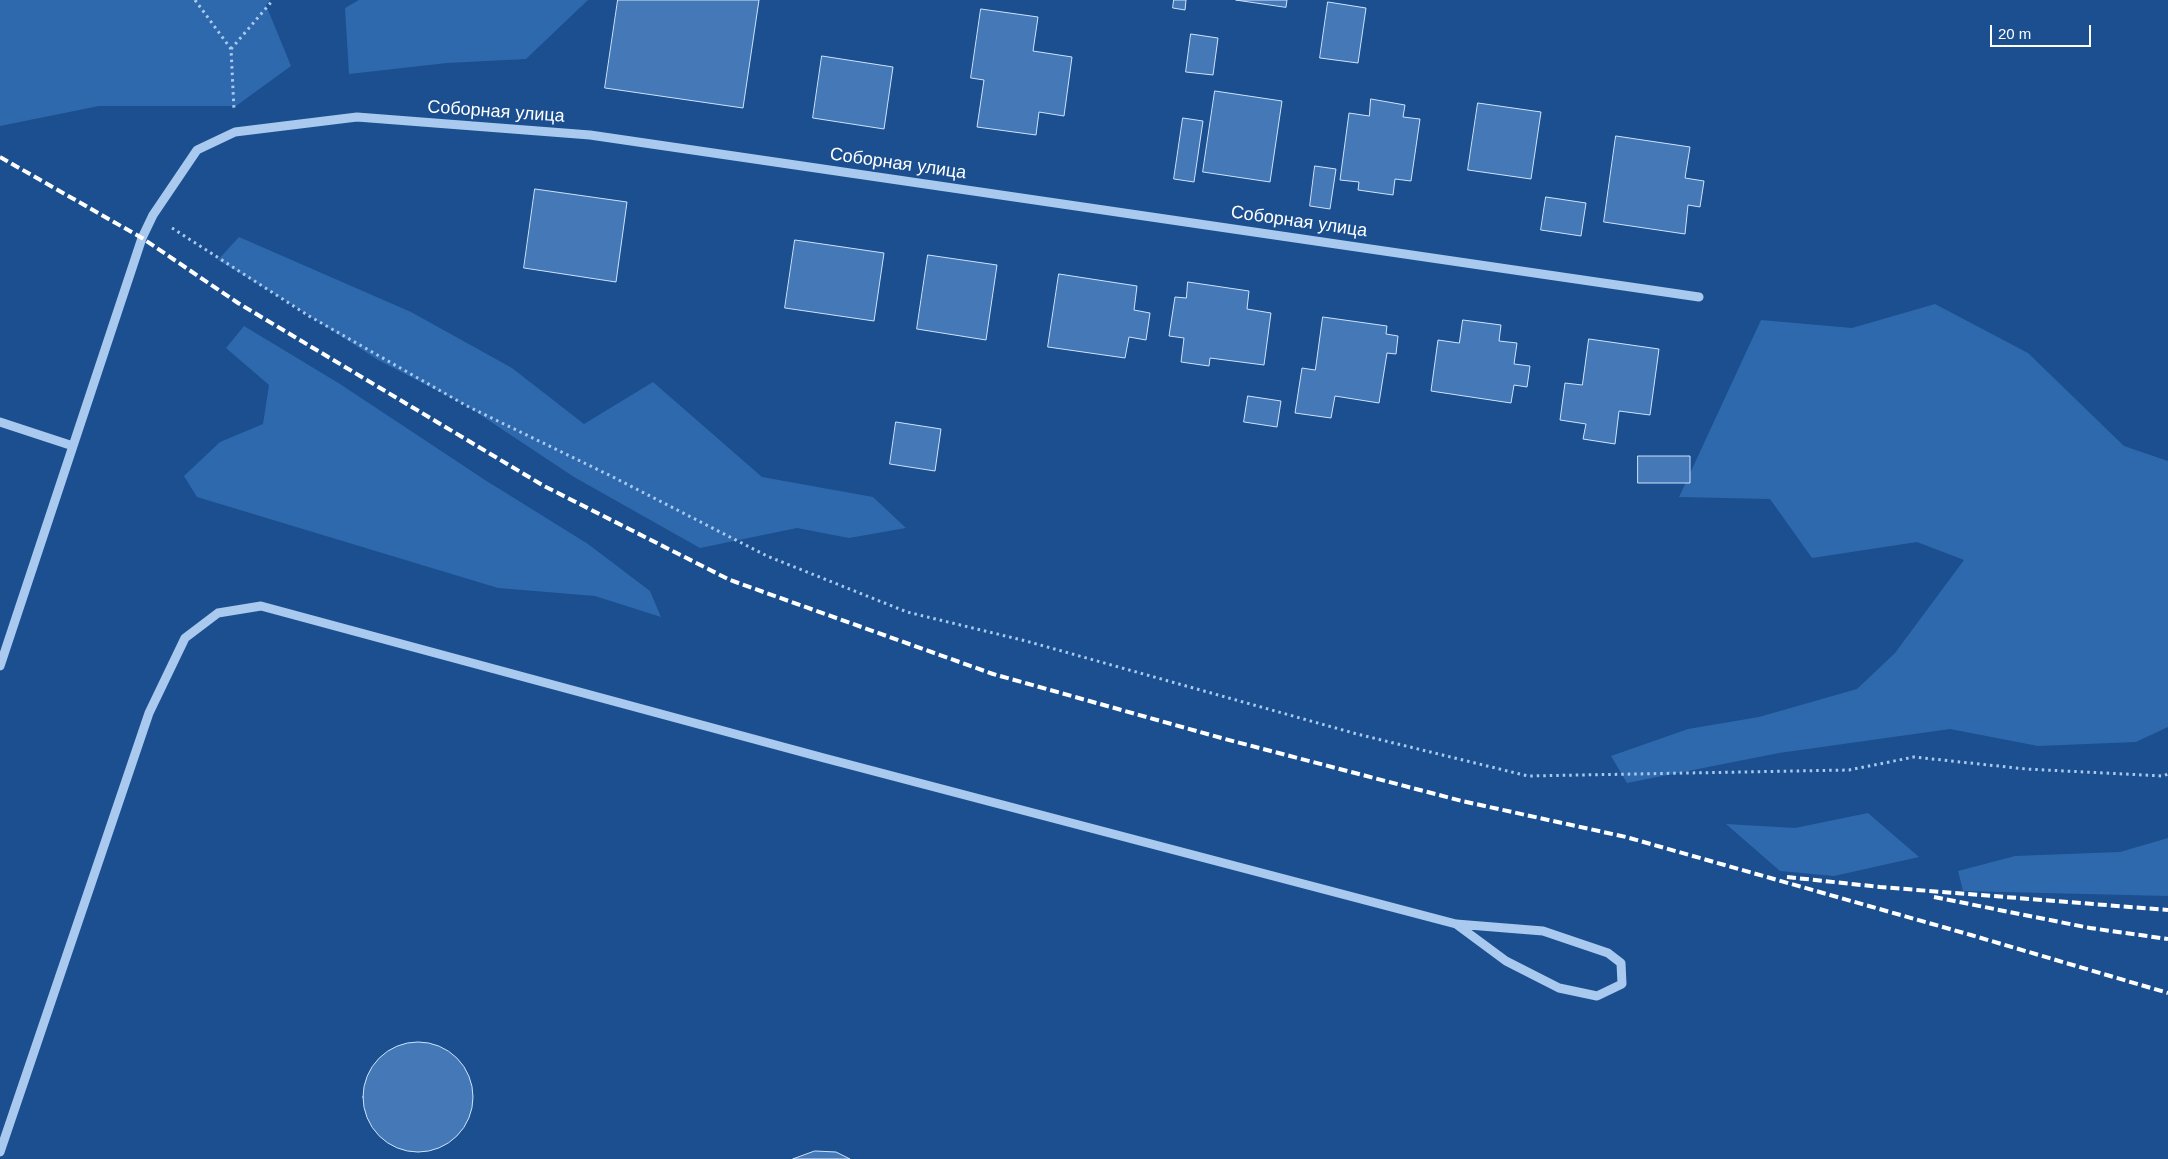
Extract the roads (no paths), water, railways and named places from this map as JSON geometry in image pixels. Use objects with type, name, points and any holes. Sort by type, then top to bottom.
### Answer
[{"type":"street","name":"Соборная улица","points":[[0,666],[142,238],[153,215],[197,150],[235,132],[357,117],[590,135],[1699,297]]},
{"type":"street","points":[[0,422],[73,446]]},
{"type":"street","points":[[0,1152],[149,713],[185,638],[218,613],[261,606],[824,758],[1456,924],[1543,931],[1608,953],[1621,963],[1622,984],[1597,996],[1559,988],[1506,961],[1456,924]]},
{"type":"railway","points":[[0,157],[142,238],[238,303],[544,486],[730,580],[993,674],[1225,739],[1462,801],[1626,837],[2168,993]]},
{"type":"railway","points":[[1787,877],[1880,887],[2168,910]]},
{"type":"railway","points":[[1934,897],[2090,928],[2168,939]]}]
